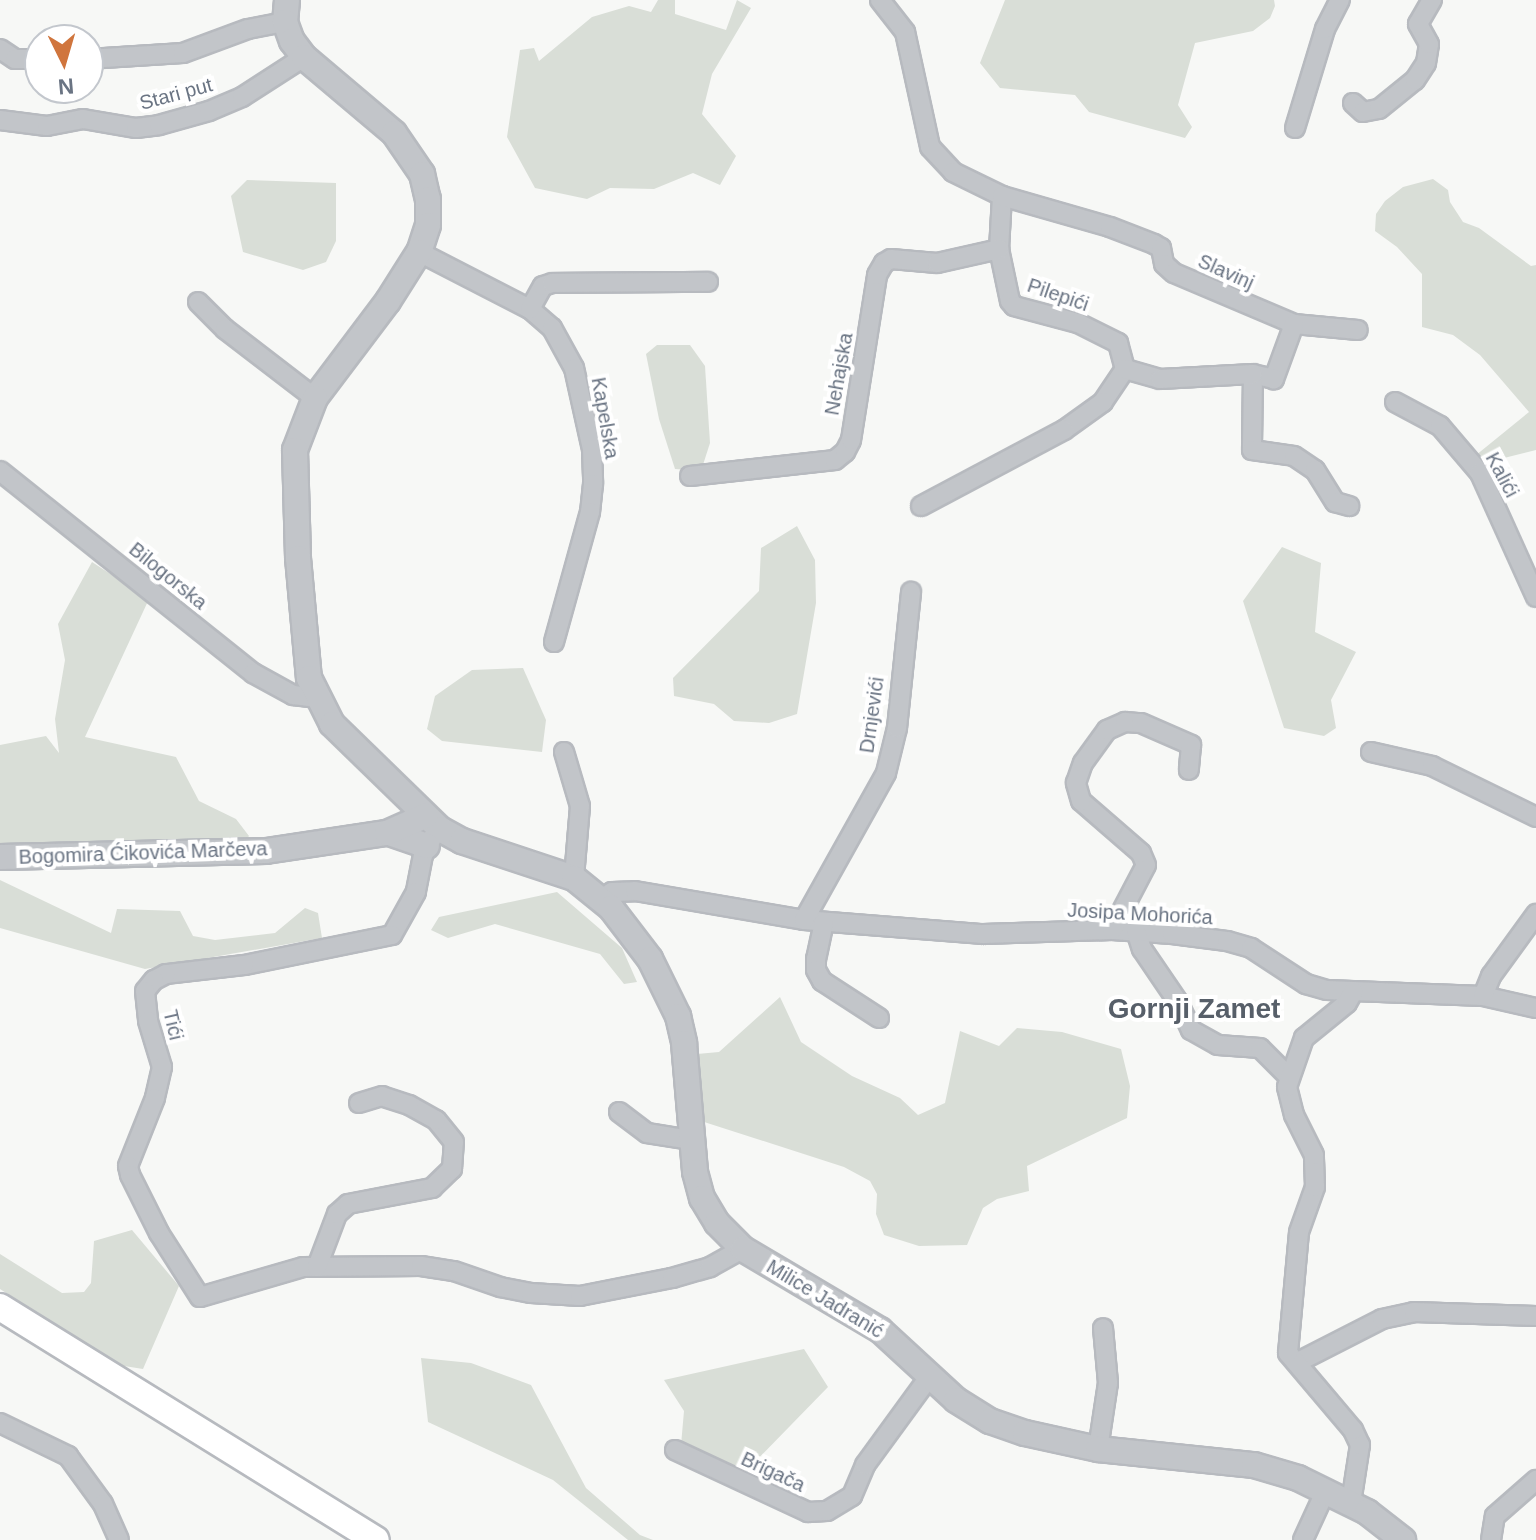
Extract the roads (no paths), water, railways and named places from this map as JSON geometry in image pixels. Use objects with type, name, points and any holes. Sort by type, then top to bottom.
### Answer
[{"type":"main road","points":[[0,1307],[376,1540]]},
{"type":"street","points":[[880,0],[905,32],[930,147],[953,172],[1002,196]]},
{"type":"street","points":[[1295,128],[1325,29],[1340,0]]},
{"type":"street","points":[[1353,103],[1363,112],[1379,109],[1415,80],[1426,63],[1429,44],[1418,24],[1432,0]]},
{"type":"street","points":[[104,58],[183,53],[286,11],[292,41],[304,57],[394,133],[422,174],[428,199],[428,225],[419,252],[393,294],[315,398],[297,441],[294,471],[305,643],[309,678],[316,698],[332,724],[404,792],[431,831]]},
{"type":"street","points":[[0,49],[15,59],[24,59]]},
{"type":"street","name":"Stari put","points":[[0,120],[47,126],[83,119],[136,128],[159,125],[209,111],[242,97],[304,57]]},
{"type":"street","name":"Pilepići","points":[[1002,196],[999,249],[1007,295],[1014,306],[1078,323],[1118,343],[1125,369]]},
{"type":"street","name":"Slavinj","points":[[1002,196],[1110,227],[1154,244],[1161,248],[1164,264],[1174,273],[1294,324],[1358,330]]},
{"type":"street","name":"Nehajska","points":[[690,476],[835,460],[845,452],[851,440],[877,275],[884,263],[891,259],[937,263],[999,249]]},
{"type":"street","name":"Kapelska","points":[[419,252],[530,309],[552,328],[566,347],[584,406],[592,449],[590,512],[554,642]]},
{"type":"street","points":[[530,309],[543,286],[552,283],[708,282]]},
{"type":"street","points":[[198,302],[225,329],[315,398]]},
{"type":"street","points":[[921,506],[1064,430],[1103,402],[1125,369],[1160,379],[1253,374],[1274,379],[1294,324]]},
{"type":"street","points":[[1253,374],[1252,450],[1294,456],[1315,470],[1335,502],[1349,506]]},
{"type":"street","name":"Kalići","points":[[1395,402],[1440,426],[1480,473],[1536,597]]},
{"type":"street","name":"Bilogorska","points":[[0,471],[253,673],[293,695],[316,698]]},
{"type":"street","name":"Drnjevići","points":[[804,920],[886,773],[897,728],[911,592]]},
{"type":"street","points":[[1112,930],[1146,865],[1135,847],[1081,801],[1076,783],[1083,763],[1107,730],[1125,722],[1141,723],[1191,745],[1189,770]]},
{"type":"street","points":[[564,752],[580,806],[574,878]]},
{"type":"street","points":[[1371,752],[1446,772],[1536,817]]},
{"type":"street","name":"Bogomira Ćikovića Marčeva","points":[[0,857],[242,853],[389,833],[431,831]]},
{"type":"street","name":"Milice Jadranić","points":[[431,831],[574,878],[601,899],[650,959],[678,1016],[684,1043],[691,1140],[702,1198],[717,1223],[743,1249],[880,1330],[956,1400],[990,1421],[1098,1449],[1254,1465],[1326,1490],[1351,1503],[1403,1540]]},
{"type":"street","name":"Tići","points":[[431,831],[416,892],[392,935],[266,961],[166,974],[154,980],[145,991],[148,1021],[162,1067],[151,1110],[128,1166],[171,1253],[200,1297],[303,1267],[421,1266],[454,1271],[500,1287],[531,1293],[580,1296],[672,1278],[727,1260],[743,1249]]},
{"type":"street","name":"Josipa Mohorića","points":[[601,899],[612,892],[635,891],[824,922],[983,934],[1136,931],[1227,941],[1268,956],[1306,984],[1353,992],[1483,996],[1536,1008]]},
{"type":"street","points":[[1483,996],[1491,976],[1536,914]]},
{"type":"street","points":[[824,922],[816,959],[816,970],[822,981],[879,1018]]},
{"type":"street","points":[[1136,931],[1142,949],[1178,1002],[1191,1030],[1218,1045],[1260,1048],[1289,1077]]},
{"type":"street","points":[[1351,1503],[1360,1445],[1334,1403],[1288,1353],[1299,1232],[1315,1187],[1314,1155],[1291,1106],[1289,1077],[1304,1038],[1347,1003],[1353,992]]},
{"type":"street","points":[[317,1267],[337,1214],[348,1204],[432,1188],[452,1169],[454,1142],[436,1120],[409,1105],[382,1096],[359,1103]]},
{"type":"street","points":[[619,1112],[629,1123],[647,1133],[691,1140]]},
{"type":"street","points":[[1298,1362],[1382,1319],[1414,1312],[1536,1316]]},
{"type":"street","points":[[1098,1449],[1108,1383],[1103,1328]]},
{"type":"street","name":"Brigača","points":[[675,1450],[808,1512],[827,1511],[852,1496],[865,1465],[930,1376]]},
{"type":"street","points":[[0,1423],[68,1456],[103,1504],[119,1540]]},
{"type":"street","points":[[1491,1540],[1495,1516],[1536,1480]]},
{"type":"street","points":[[1303,1540],[1326,1490]]},
{"type":"district","name":"Gornji Zamet","points":[[1194,1009]]}]
